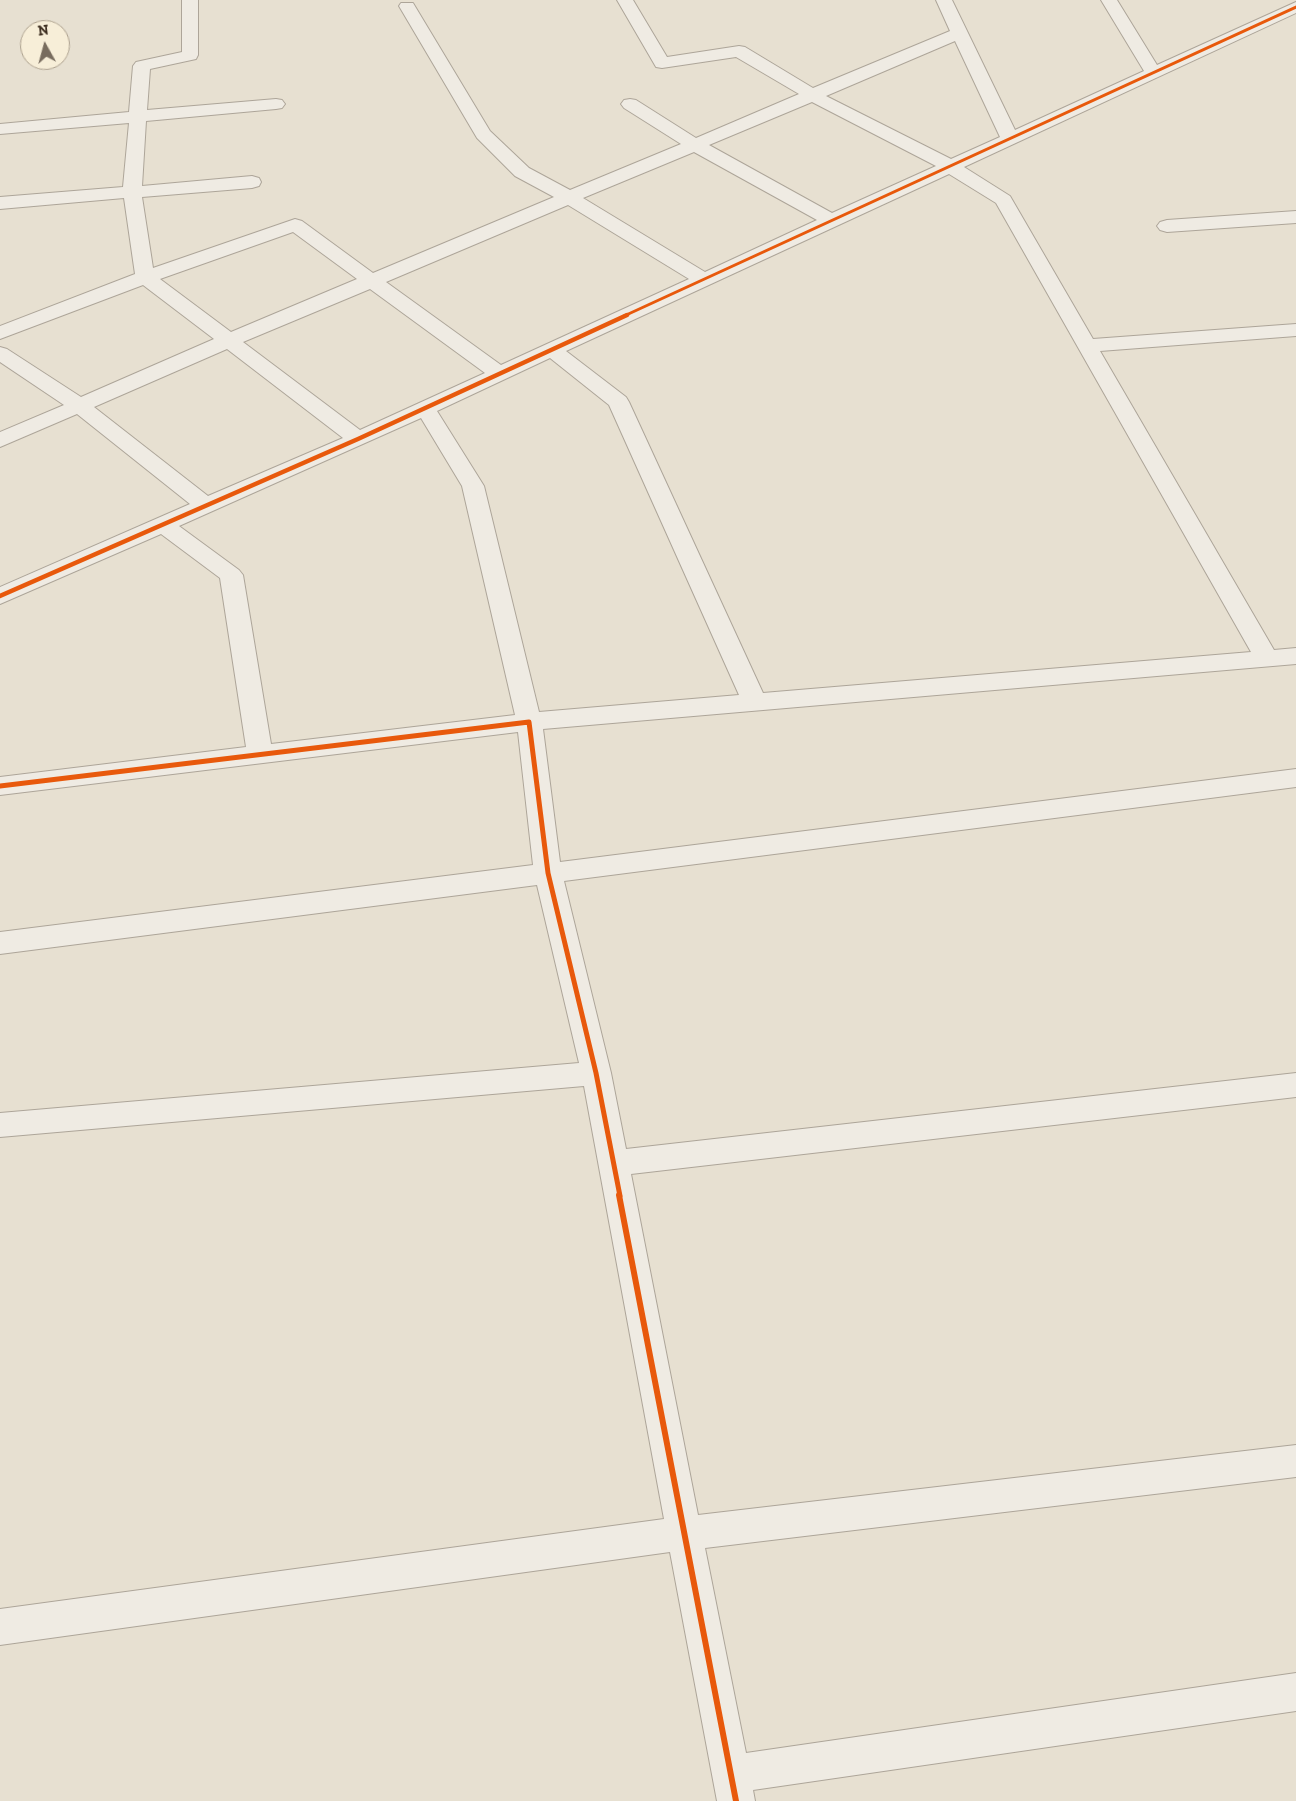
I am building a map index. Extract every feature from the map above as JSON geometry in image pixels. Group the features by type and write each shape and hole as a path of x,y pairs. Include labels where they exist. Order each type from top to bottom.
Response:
{"street":[{"path":"190,0 190,55 142,66 132,191 145,277 358,439"},
{"path":"625,0 662,63 739,51 812,96 950,166 1003,200 1267,659"},
{"path":"944,0 1010,139"},
{"path":"1109,0 1153,72"},
{"path":"407,6 483,134 522,172 570,198 704,280"},
{"path":"0,596 358,439 500,374 1153,72 1284,6"},
{"path":"0,440 228,341 960,33"},
{"path":"0,129 276,104"},
{"path":"630,104 695,145 832,221"},
{"path":"0,203 252,182"},
{"path":"1167,226 1296,217"},
{"path":"0,333 145,277 295,225 500,374"},
{"path":"1087,346 1296,330"},
{"path":"552,350 618,402 754,703"},
{"path":"0,353 80,406 206,506"},
{"path":"425,408 473,486 529,722 548,873 596,1073 734,1788 1296,1692"},
{"path":"163,525 231,575 260,755"},
{"path":"0,786 529,722 1296,656"},
{"path":"0,943 1296,778"},
{"path":"0,1135 0,1125 596,1073"},
{"path":"613,1163 1296,1085"},
{"path":"0,1627 685,1533 1296,1461"}],"cycle path":[{"path":"0,596 358,439 1296,7"},
{"path":"0,786 529,722 548,873 596,1073 736,1801"}]}
